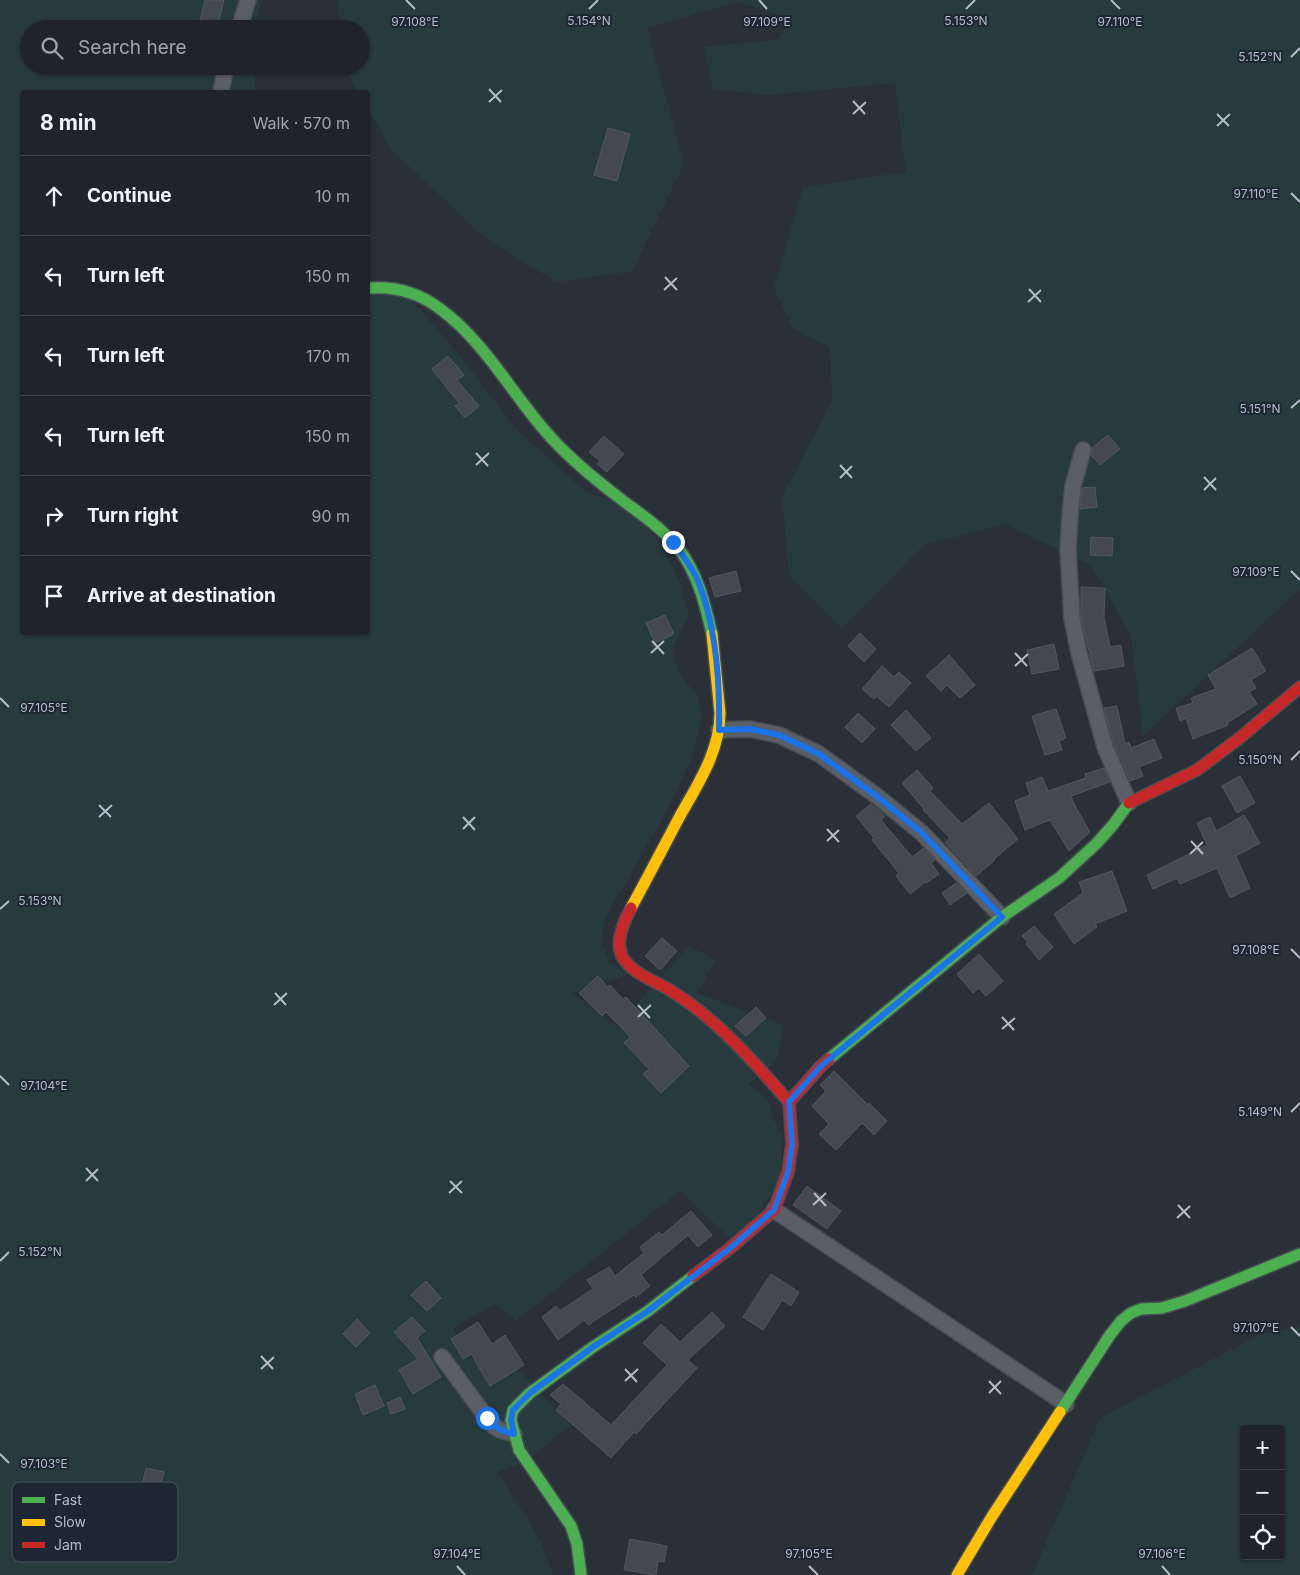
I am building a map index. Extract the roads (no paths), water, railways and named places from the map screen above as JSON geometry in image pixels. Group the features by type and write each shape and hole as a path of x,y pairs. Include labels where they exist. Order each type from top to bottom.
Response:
{"street":[{"path":"242,20 248,0"},
{"path":"221,90 224,75"},
{"path":"370,288 383,287 410,292 431,302 449,317 478,345 534,418 557,444 596,480 656,526 673,542 688,562 698,580 706,605 713,639 720,706 719,730 714,750 702,776 628,914 622,930 620,947 623,958 631,967 670,990 699,1010 721,1029 742,1049 789,1102 792,1144 788,1172 774,1210 729,1249 648,1311 593,1347 530,1393 513,1410 511,1420 519,1450 576,1536 579,1545 581,1575"},
{"path":"1083,450 1073,486 1070,516 1068,550 1072,620 1079,653 1105,747 1129,803"},
{"path":"789,1102 821,1066 1002,917 1059,878 1097,843 1129,803 1197,770 1242,736 1300,687"},
{"path":"719,730 750,729 779,735 819,754 878,797 922,833 1002,917"},
{"path":"774,1210 1066,1404"},
{"path":"957,1575 991,1518 1111,1333 1125,1317 1142,1308 1162,1309 1300,1254"},
{"path":"442,1357 495,1427 514,1434"}]}
